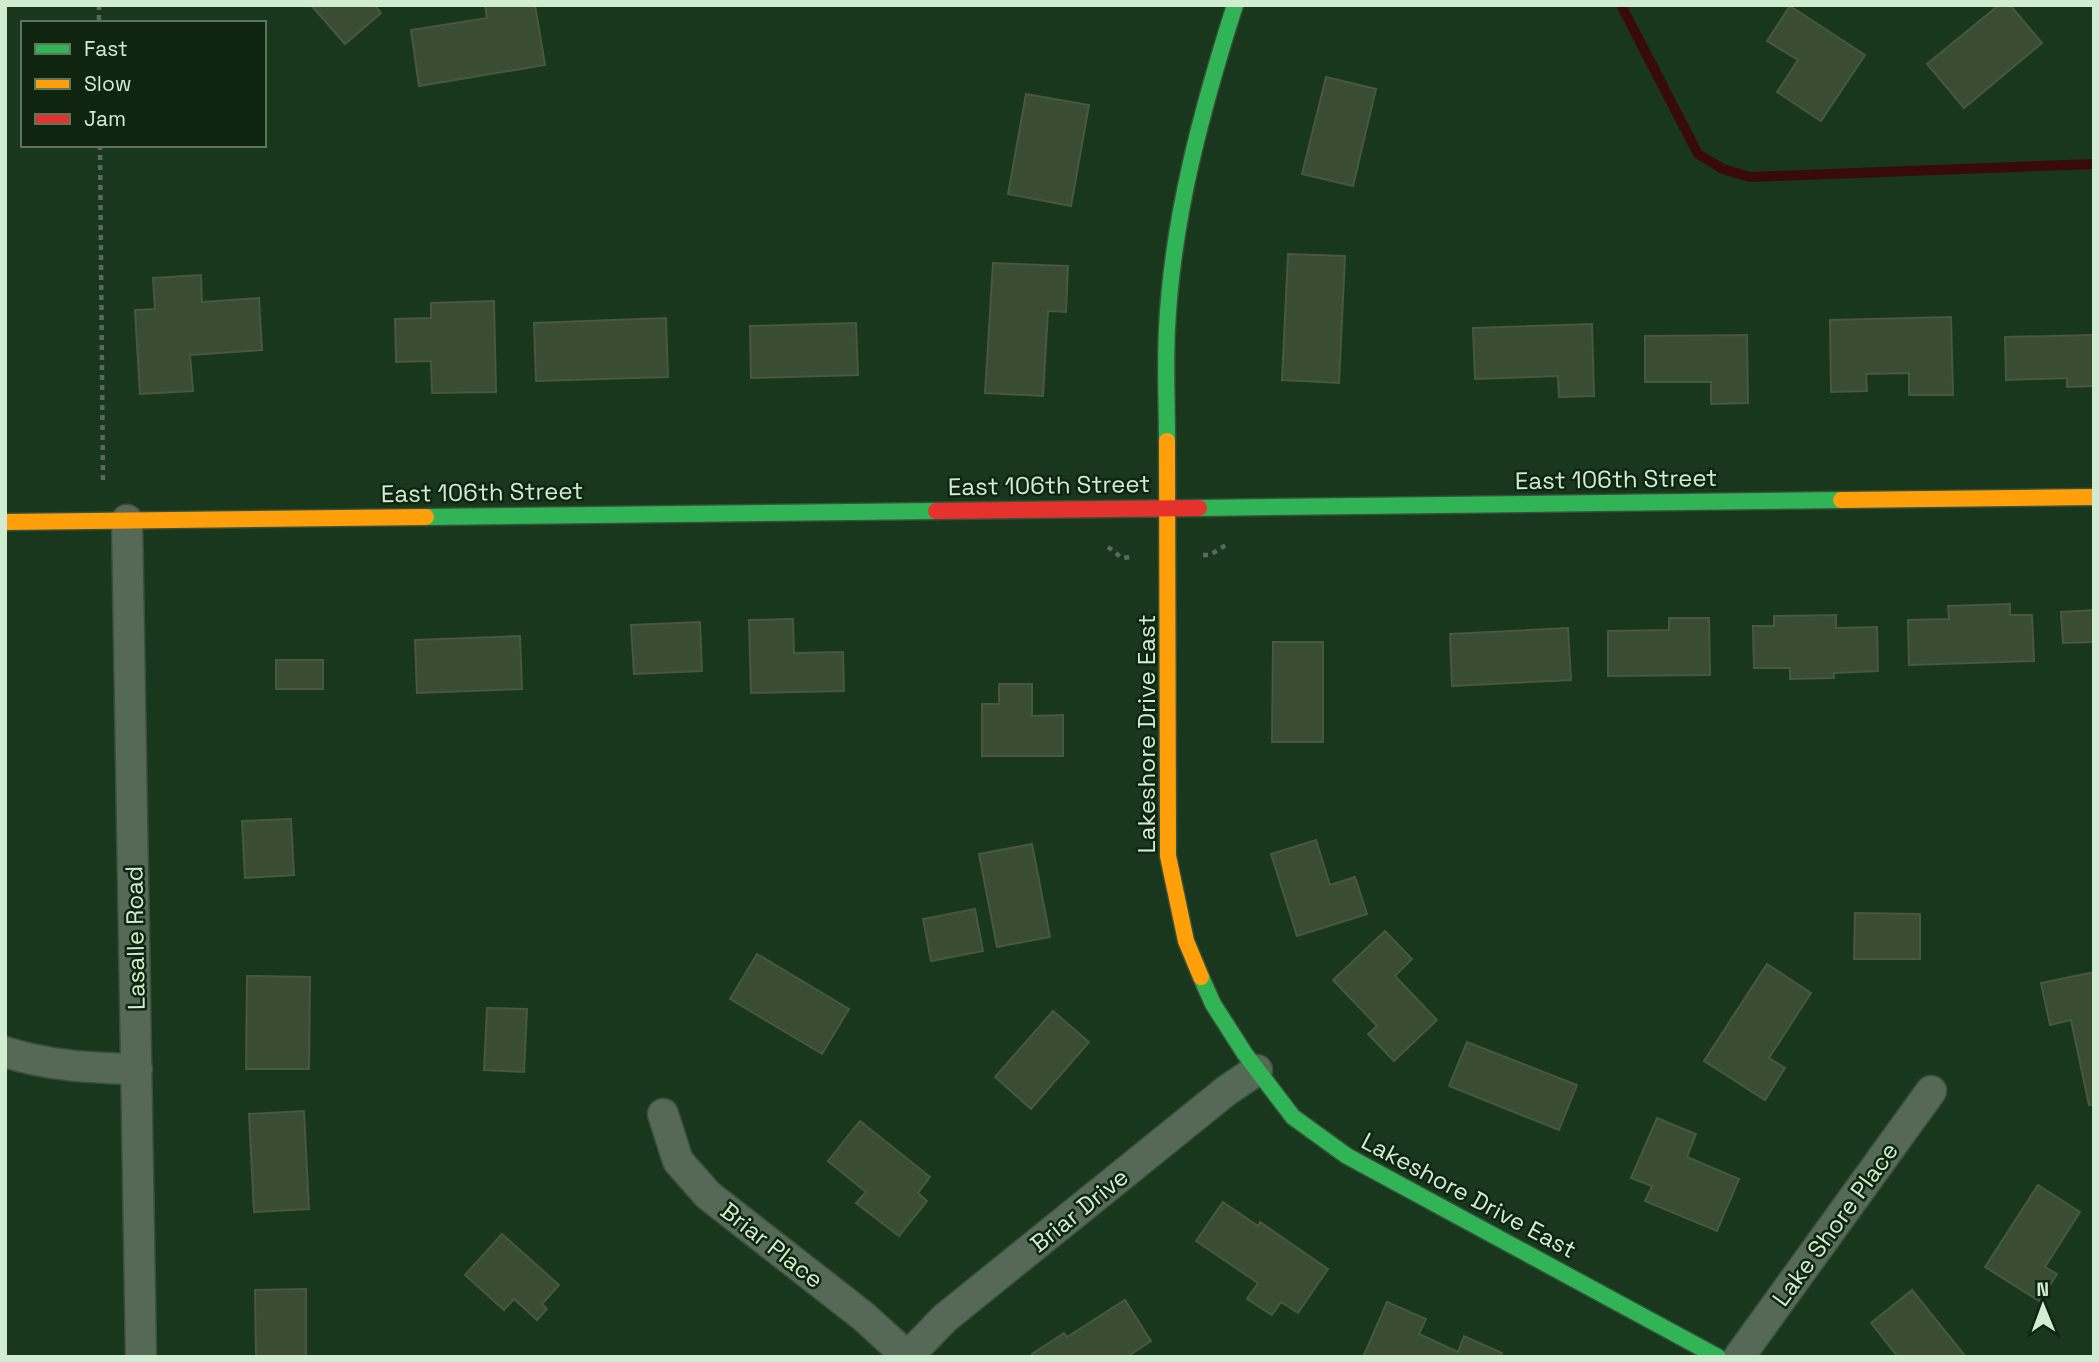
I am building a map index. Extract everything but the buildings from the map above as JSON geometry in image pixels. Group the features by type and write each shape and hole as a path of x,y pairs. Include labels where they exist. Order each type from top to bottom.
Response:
{"street":[{"name":"Lakeshore Drive East","path":"1235,5 1213,71 1191,158 1172,269 1167,328 1168,856 1186,941 1213,1004 1257,1070 1293,1117 1346,1156 1523,1249 1718,1357"},
{"name":"East 106th Street","path":"5,522 2094,497"},
{"name":"Lasalle Road","path":"132,520 141,1357"},
{"path":"5,1052 34,1061 76,1068 137,1069"},
{"name":"Briar Drive","path":"907,1357 945,1318 1226,1091 1257,1070"},
{"name":"Lake Shore Place","path":"1738,1357 1931,1091"},
{"name":"Briar Place","path":"663,1114 678,1161 708,1195 863,1316 907,1357"}],"path":[{"path":"100,147 104,494 132,520"}],"waterway":[{"path":"1621,5 1698,154 1723,169 1750,177 2094,164"}],"traffic: fast":[{"path":"1167,441 1167,329 1175,247 1200,124 1235,5"},
{"path":"1199,508 1841,500"},
{"path":"426,517 936,511"},
{"path":"1201,977 1213,1004 1245,1054 1293,1117 1347,1156 1718,1357"}],"traffic: slow":[{"path":"1167,441 1168,856 1186,941 1201,977"},
{"path":"1841,500 2094,497"},
{"path":"5,522 426,517"}],"traffic: jam":[{"path":"936,511 1199,508"}]}
